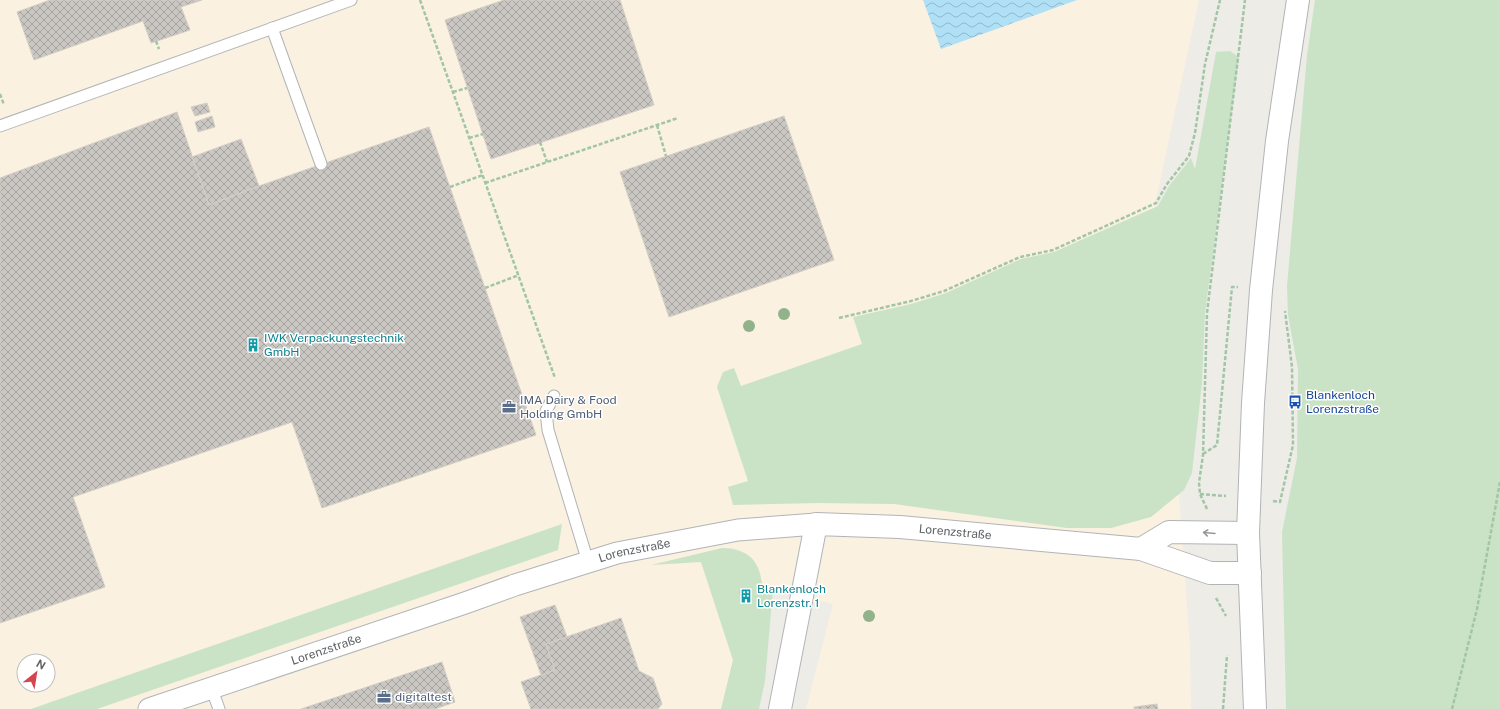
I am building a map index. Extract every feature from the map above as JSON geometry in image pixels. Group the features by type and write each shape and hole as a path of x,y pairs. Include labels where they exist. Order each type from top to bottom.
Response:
{"main road":[{"path":"1255,709 1248,533 1253,403 1261,290 1277,141 1298,0"},
{"path":"780,709 816,524"},
{"name":"Lorenzstraße","path":"816,524 900,527 1141,549 1210,573 1250,573"},
{"path":"1141,549 1169,532 1214,534 1248,533"}],"street":[{"name":"Lorenzstraße","path":"149,709 211,687 464,604 515,585 617,553 738,530 816,524"}],"lane":[{"path":"0,126 351,0"},
{"path":"272,28 321,164"},
{"path":"554,396 546,411 548,430 588,562"},
{"path":"211,687 219,709"}],"path":[{"path":"420,0 549,358"},
{"path":"839,318 911,301 944,291 1020,257 1053,250 1156,203 1167,184 1189,156 1196,133 1205,64 1220,0"},
{"path":"1214,534 1200,494 1199,483 1203,455 1207,313 1245,0"},
{"path":"453,92 467,88"},
{"path":"485,183 678,118"},
{"path":"657,125 666,156"},
{"path":"469,138 483,134"},
{"path":"540,142 547,162"},
{"path":"450,188 483,175"},
{"path":"485,288 519,275"},
{"path":"1452,709 1477,609 1500,482"},
{"path":"1210,573 1208,589 1219,601 1226,618"},
{"path":"1223,709 1227,652"}],"shaded area":[{"path":"0,0 1199,0 1156,200 1190,647 1191,709 806,709 833,604 773,589 762,584 759,568 752,558 743,552 732,548 722,548 701,562 733,660 721,709 0,709"}],"green space":[{"path":"1315,0 1500,0 1500,709 1286,709 1282,532 1297,458 1298,369 1288,315 1287,286 1307,55"},
{"path":"1230,51 1239,57 1205,313 1202,383 1192,473 1184,490 1151,517 1111,528 1067,528 894,504 817,503 733,505 728,487 748,481 717,387 723,372 734,368 741,386 862,344 853,317 911,304 946,293 1021,259 1054,252 1158,206 1169,186 1191,158 1195,169 1216,52"},
{"path":"562,524 558,550 97,709 31,709"},
{"path":"722,548 745,553 750,557 758,568 762,584 773,589 765,681 759,709 721,709 733,660 701,562 651,565"}],"water":[{"path":"923,0 1077,0 941,49"}],"building":[{"path":"50,0 202,0 181,7 190,30 151,43 143,21 34,60 17,12"},
{"path":"504,0 620,0 654,105 491,159 445,20"},
{"path":"207,103 210,112 195,116 191,107"},
{"name":"IWK Verpackungstechnik GmbH","path":"177,112 209,205 429,127 536,435 322,508 292,422 73,497 105,587 0,623 0,178"},
{"path":"212,116 215,127 198,132 195,122"},
{"path":"784,116 834,260 669,317 620,172"},
{"path":"241,139 259,186 209,205 192,157"},
{"name":"Blankenloch Lorenzstr. 1","path":"749,589 752,600 743,602 739,591"},
{"path":"555,605 567,637 546,644 555,670 541,675 520,617"},
{"path":"621,618 639,671 653,678 662,704 658,709 531,709 521,682 555,670 546,644"},
{"path":"442,662 455,702 435,709 301,709"},
{"path":"1157,704 1158,709 1134,709 1134,707"}],"place":[{"name":"IWK Verpackungstechnik GmbH","path":"253,345"},
{"name":"Blankenloch Lorenzstraße","path":"1295,402"},
{"name":"IMA Dairy & Food Holding GmbH","path":"509,407"},
{"name":"Blankenloch Lorenzstr. 1","path":"746,596"},
{"name":"digitaltest","path":"384,697"}]}
